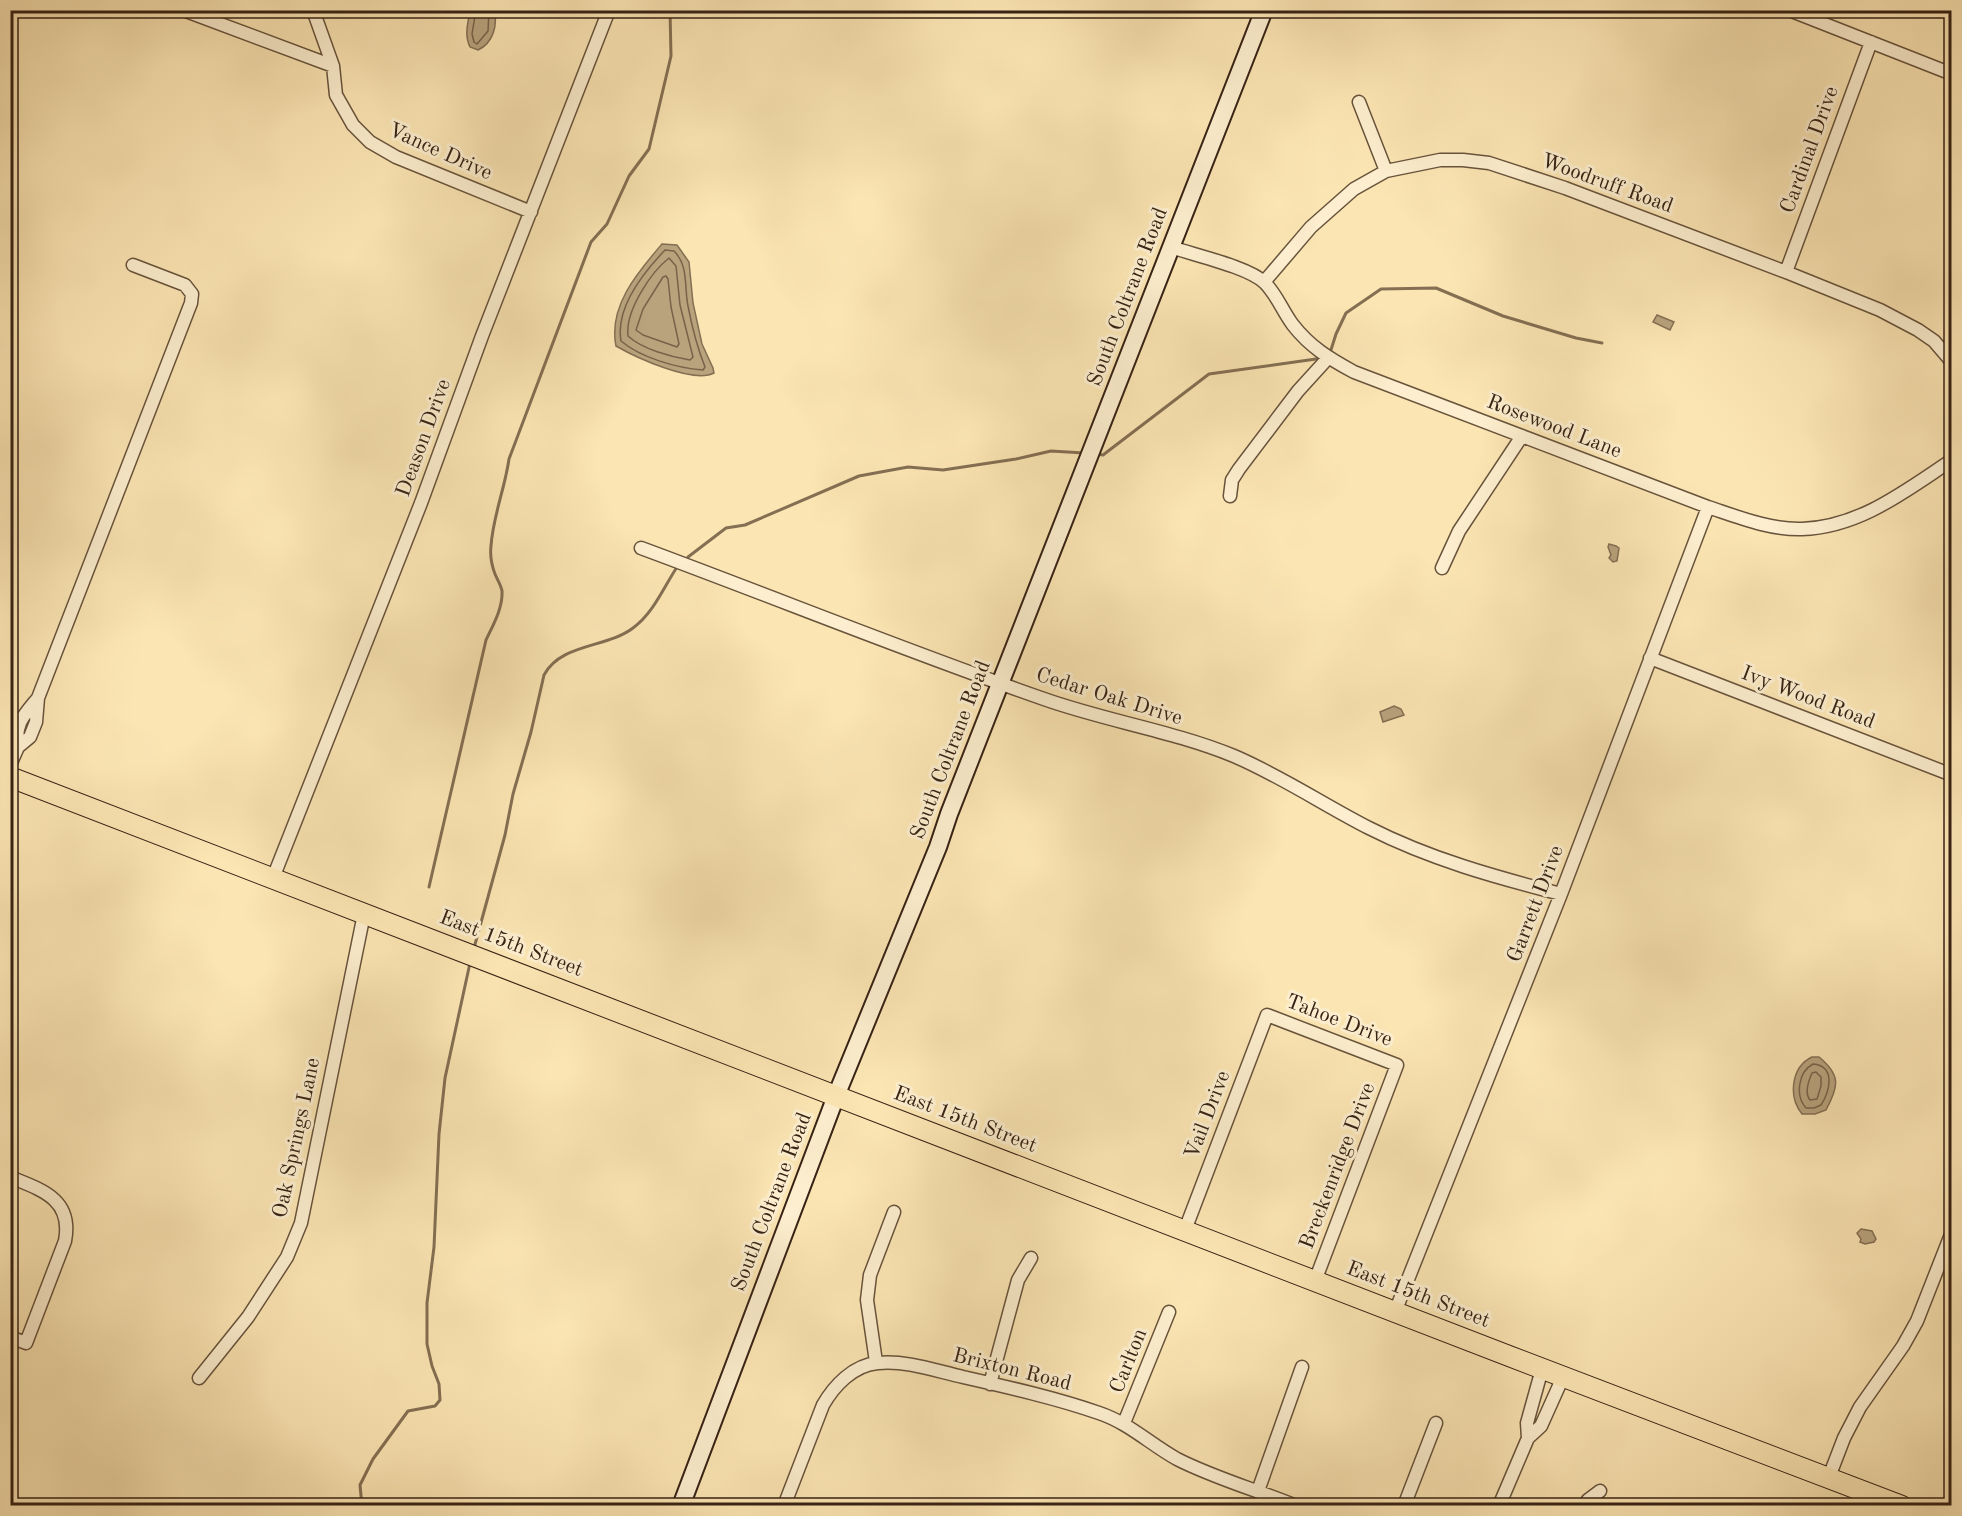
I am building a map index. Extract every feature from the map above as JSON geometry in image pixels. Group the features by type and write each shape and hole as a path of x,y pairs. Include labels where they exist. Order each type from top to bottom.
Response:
{"main road":[{"name":"South Coltrane Road","path":"681,1506 836,1096 938,847 1264,10"},
{"name":"East 15th Street","path":"10,777 1894,1504"}],"street":[{"path":"183,10 333,66"},
{"name":"Vance Drive","path":"313,10 333,66 336,95 353,125 370,142 396,158 531,212"},
{"name":"Deason Drive","path":"273,878 421,503 482,336 609,10"},
{"path":"1789,10 1952,74"},
{"name":"Cardinal Drive","path":"1786,272 1871,42"},
{"path":"1359,102 1386,171"},
{"name":"Woodruff Road","path":"1264,282 1311,227 1354,189 1386,171 1440,160 1464,160 1489,163 1565,188 1880,310 1934,341 1952,362"},
{"name":"Rosewood Lane","path":"1171,247 1245,271 1264,282 1293,325 1325,356 1354,372 1708,507 1758,523 1802,529 1856,519 1885,504 1952,460"},
{"path":"10,765 18,747 16,733 22,716 38,698 191,303 192,294 185,285 133,265"},
{"path":"1230,496 1232,480 1239,469 1325,356"},
{"path":"1442,568 1459,531 1522,436"},
{"name":"Garrett Drive","path":"1395,1312 1561,894 1708,507"},
{"name":"Cedar Oak Drive","path":"641,548 1068,708 1205,745 1235,757 1367,827 1431,856 1476,872 1561,894"},
{"name":"Ivy Wood Road","path":"1650,658 1952,775"},
{"name":"Oak Springs Lane","path":"199,1378 254,1308 287,1257 301,1224 364,914"},
{"name":"Tahoe Drive","path":"1267,1015 1397,1065"},
{"name":"Vail Drive","path":"1185,1230 1267,1015"},
{"name":"Breckenridge Drive","path":"1315,1281 1397,1065"},
{"path":"10,1177 52,1196 64,1216 66,1228 65,1241 26,1343 10,1337"},
{"path":"876,1362 867,1300 870,1275 894,1212"},
{"path":"1829,1477 1844,1438 1860,1407 1904,1346 1917,1321 1952,1232"},
{"path":"990,1384 1018,1280 1031,1258"},
{"name":"Carlton","path":"1124,1423 1169,1312"},
{"name":"Brixton Road","path":"784,1506 831,1391 841,1380 876,1362 904,1363 1099,1413 1124,1423 1176,1458 1296,1506"},
{"path":"1257,1491 1302,1367"},
{"path":"1528,1438 1527,1423 1542,1369"},
{"path":"1499,1506 1528,1438 1541,1426 1563,1377"},
{"path":"1404,1506 1436,1423"},
{"path":"1584,1506 1600,1491"}],"water":[{"path":"470,11 494,11 495,22 491,38 478,50 470,47 467,38"},
{"path":"662,244 677,245 689,262 693,303 702,344 714,373 692,375 664,368 616,346 616,317 627,290"},
{"path":"1657,315 1674,322 1670,330 1653,322"},
{"path":"1609,544 1619,548 1617,561 1613,562 1609,558 1611,555"},
{"path":"1394,706 1401,709 1404,715 1383,722 1380,712"},
{"path":"1812,1057 1819,1057 1826,1063 1834,1075 1835,1087 1826,1110 1815,1114 1802,1114 1795,1099 1794,1083 1800,1068"},
{"path":"1861,1229 1872,1231 1876,1239 1874,1242 1865,1244 1860,1242 1861,1239 1857,1233"}],"waterway":[{"path":"429,887 486,640 501,604 502,591 493,567 491,549 494,524 509,459 591,242 607,224 629,176 649,149 671,56 670,10"},
{"path":"1330,353 1346,313 1381,289 1436,288 1503,316 1576,338 1602,343"},
{"path":"1097,454 1103,455 1209,374 1323,358"},
{"path":"688,557 726,528 745,525 859,476 908,467 943,470 1016,459 1051,451 1084,453"},
{"path":"474,948 505,835 513,794 544,675 561,657 611,639 633,628 653,607 679,564"},
{"path":"362,1506 360,1485 373,1459 408,1411 435,1406 440,1400 439,1384 427,1344 427,1303 434,1247 439,1134 445,1078 470,963"}]}
